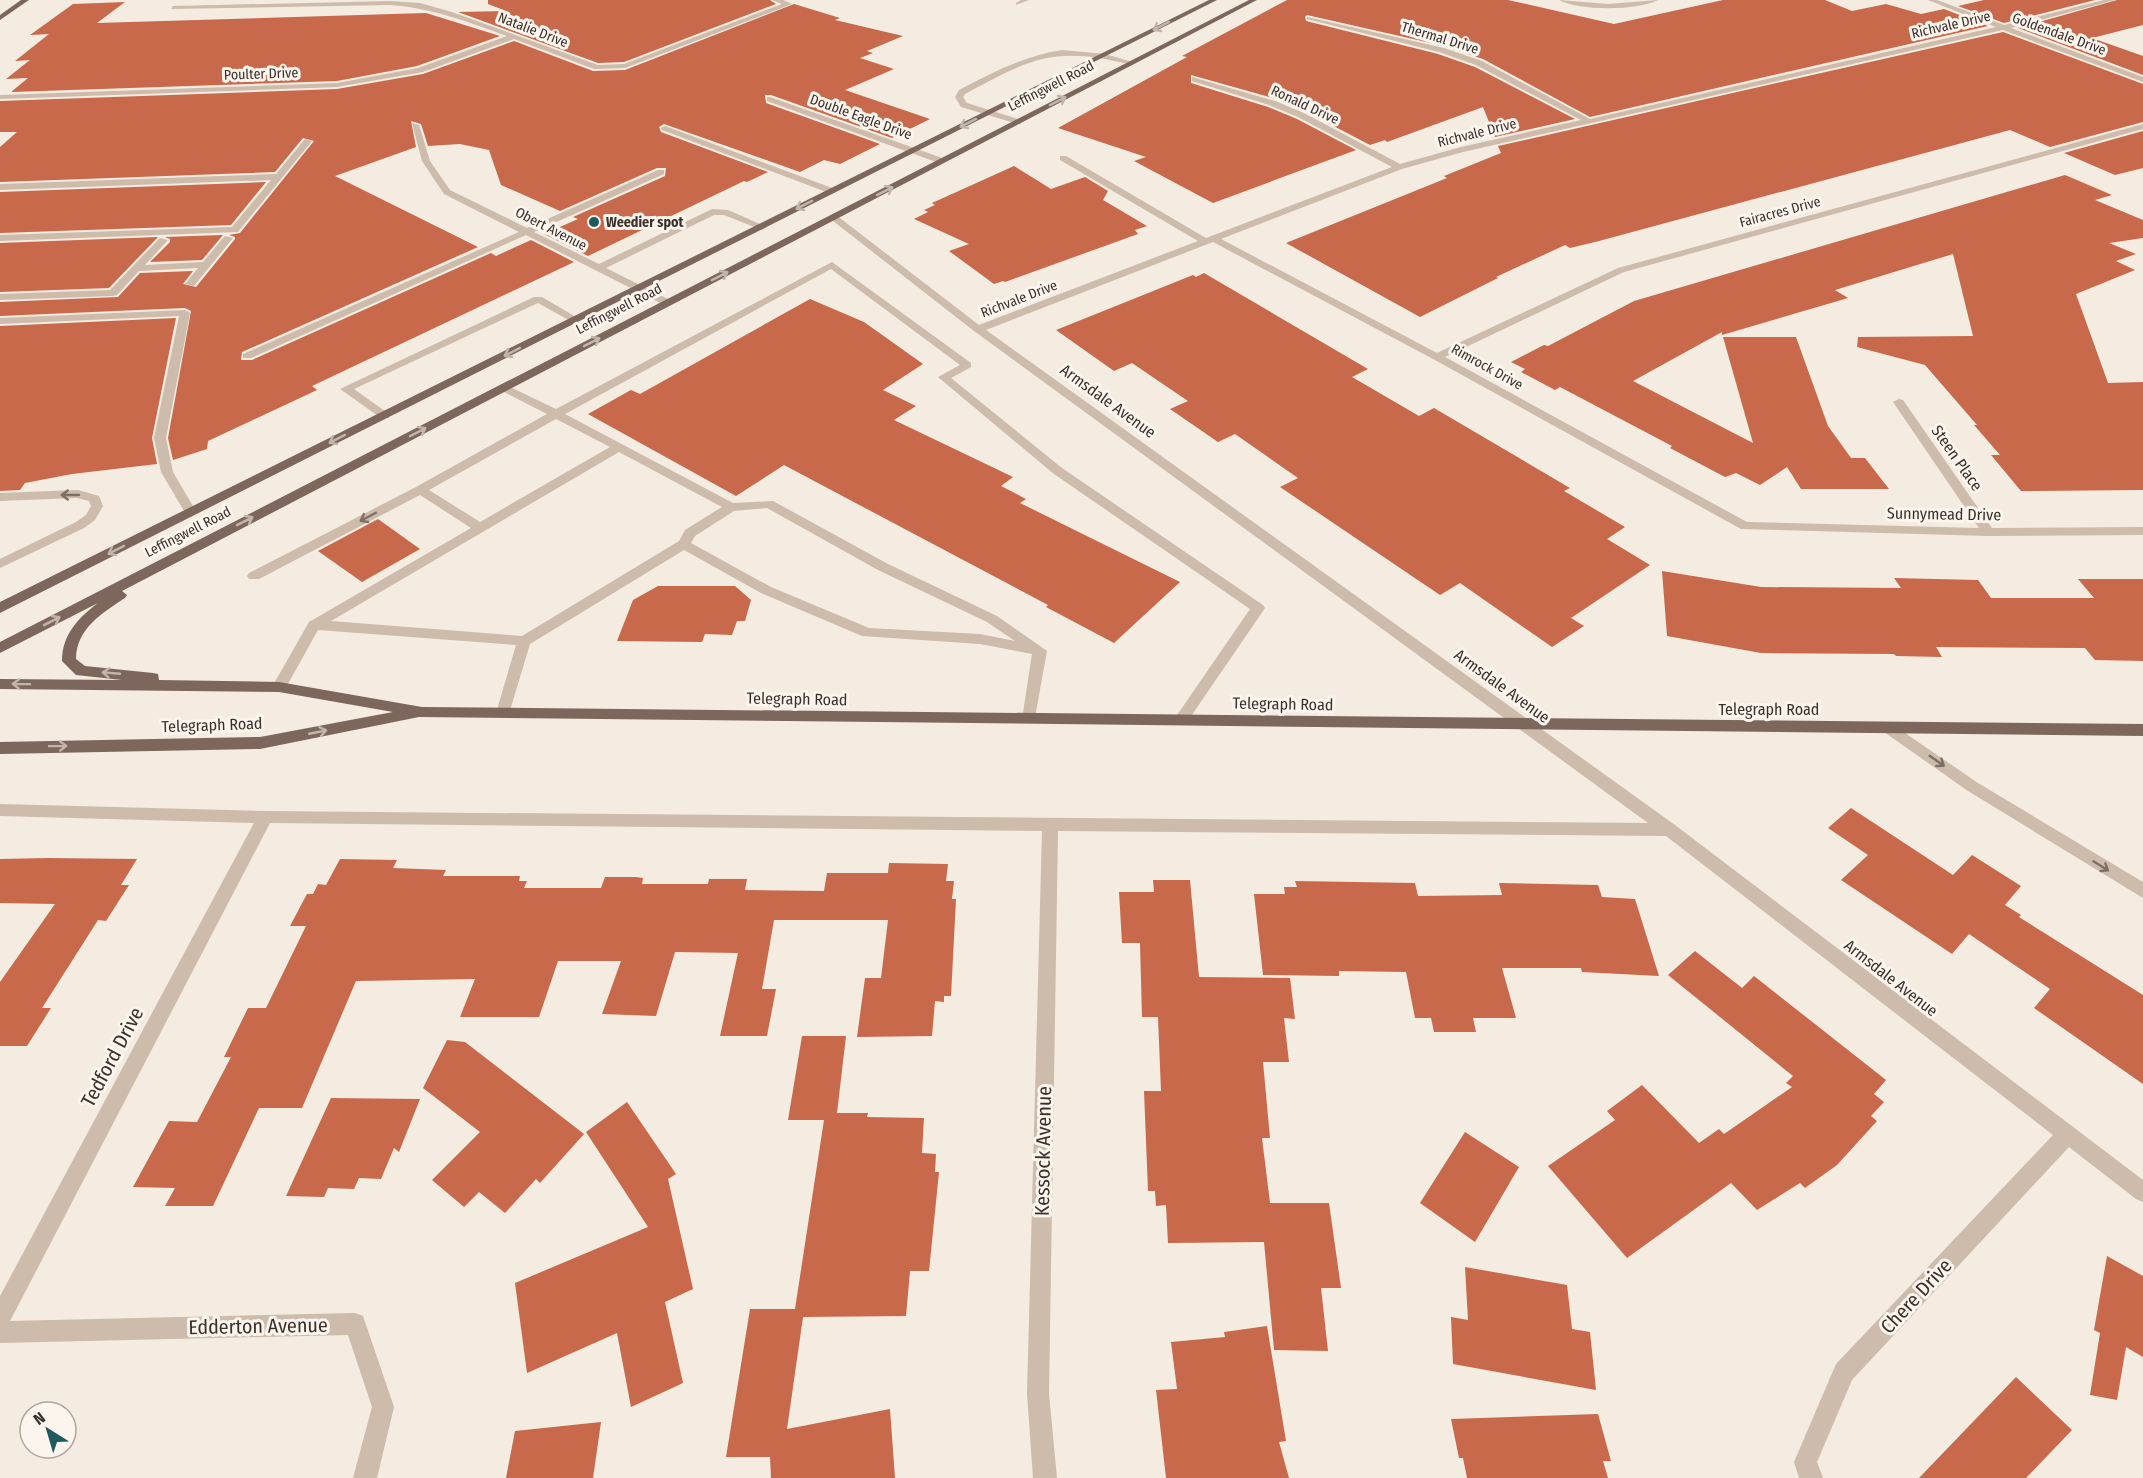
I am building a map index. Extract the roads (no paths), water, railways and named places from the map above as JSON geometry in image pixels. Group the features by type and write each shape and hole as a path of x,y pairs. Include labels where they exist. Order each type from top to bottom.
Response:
{"main road":[{"path":"0,18 26,0"},
{"name":"Leffingwell Road","path":"3,604 191,513 1214,0"},
{"name":"Leffingwell Road","path":"0,648 1254,0"},
{"path":"193,548 90,615 77,632 68,650 69,661 81,671 232,687"},
{"name":"Telegraph Road","path":"0,684 279,687 422,712 2143,730"},
{"name":"Telegraph Road","path":"0,748 260,743 422,712"}],"street":[{"name":"Natalie Drive","path":"173,8 390,3 420,5 515,36 597,68 625,66 789,4 775,0"},
{"path":"1018,4 1026,0"},
{"path":"1562,0 1594,7 1622,7 1655,0"},
{"name":"Goldendale Drive","path":"1931,0 2143,80"},
{"name":"Richvale Drive","path":"978,329 1399,167 1588,121 2002,28 2112,0"},
{"name":"Thermal Drive","path":"1309,18 1441,50 1479,63 1588,121"},
{"name":"Poulter Drive","path":"0,97 337,85 420,70 515,36"},
{"path":"1018,122 964,105 959,96 962,92 1016,63 1054,52 1077,51 1104,55 1132,63"},
{"name":"Ronald Drive","path":"1195,79 1272,103 1301,115 1399,167"},
{"name":"Double Eagle Drive","path":"770,99 942,161"},
{"name":"Obert Avenue","path":"415,125 423,158 447,192 668,303"},
{"name":"Fairacres Drive","path":"1437,357 1621,270 2143,126"},
{"path":"664,128 832,191"},
{"path":"0,238 235,230 308,141"},
{"name":"Rimrock Drive","path":"1063,158 1209,240 1437,357 1745,526"},
{"path":"247,356 662,172"},
{"path":"0,187 278,177"},
{"path":"599,268 712,212 725,212 762,227"},
{"name":"Armsdale Avenue","path":"833,218 978,329 1669,830 2066,1136 2143,1192"},
{"path":"190,284 228,238"},
{"path":"0,297 113,293 163,240"},
{"path":"137,268 206,265"},
{"path":"254,576 420,490 832,265 967,365 944,377 1058,471 1258,608 1180,721"},
{"path":"385,416 346,389 538,299 576,320"},
{"path":"0,321 185,313 160,438 167,472 191,513"},
{"path":"504,388 731,507"},
{"name":"Steen Place","path":"1899,402 1988,532"},
{"path":"279,687 314,625 619,447"},
{"path":"420,490 480,528"},
{"path":"0,497 78,494 95,499 97,506 91,517 80,525 0,564"},
{"path":"314,625 524,641 684,544 690,533 731,507 769,504 883,567 992,619 1040,651"},
{"name":"Sunnymead Drive","path":"1745,526 1988,532 2143,531"},
{"path":"684,544 766,590 867,633 980,639 1040,651"},
{"path":"502,713 524,641"},
{"path":"1029,719 1040,651"},
{"path":"1889,728 1973,787 2143,891"},
{"path":"0,810 265,817 1669,830"},
{"name":"Tedford Drive","path":"0,1318 265,817"},
{"name":"Kessock Avenue","path":"1045,1478 1038,1394 1050,824"},
{"name":"Chere Drive","path":"1811,1478 1805,1462 1844,1372 2066,1136"},
{"name":"Edderton Avenue","path":"0,1332 355,1324 382,1407 365,1478"}],"place":[{"name":"Weedier spot","path":"594,222"}]}
